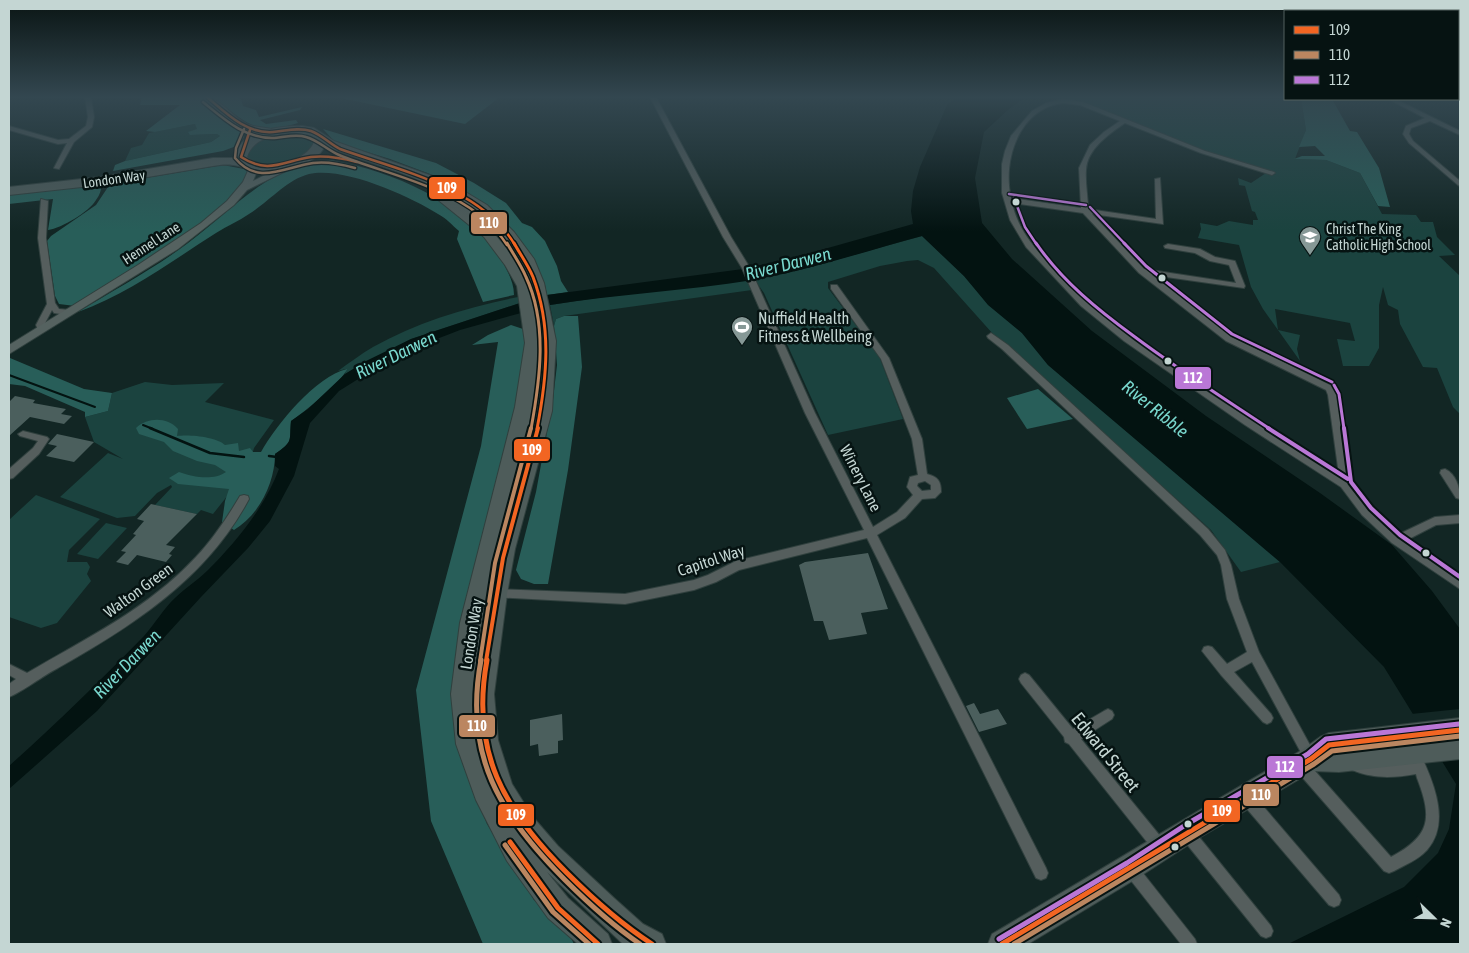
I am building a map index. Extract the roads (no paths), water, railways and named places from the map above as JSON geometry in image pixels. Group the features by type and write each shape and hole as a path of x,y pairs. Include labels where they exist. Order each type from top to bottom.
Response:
{"highway":[{"name":"London Way","path":"9,185 140,170 221,154 252,141"},
{"path":"301,160 319,149 321,141"},
{"name":"London Way","path":"326,141 339,148 444,185 482,208 509,235 527,259 541,342 542,411 505,549 467,647 462,694 468,744 485,791 516,852 558,908 598,944"},
{"path":"246,145 241,151 240,157 251,165"},
{"name":"London Way","path":"9,191 100,181 213,162 231,161 274,167 323,156 347,159 411,180 461,210 489,234 531,285"},
{"name":"London Way","path":"487,592 482,694 486,740 501,790 523,825 549,855 633,934 652,944"},
{"path":"1002,944 1329,746 1425,750 1460,730"},
{"path":"1305,761 1348,759 1460,747"}],"main road":[{"name":"Hennel Lane","path":"9,350 41,328 190,236 245,189 301,160"},
{"name":"Hennel Lane","path":"245,189 254,174 251,165"}],"street":[{"path":"57,168 71,141"},
{"name":"Winery Lane","path":"677,141 727,236 747,269 810,413 1041,873"},
{"path":"1011,141 1004,169 1008,200 1019,232 1062,285 1091,312 1182,379 1310,464 1344,484 1366,512 1396,540 1460,584"},
{"path":"1097,141 1092,146 1082,168 1085,211 1142,271 1229,340 1328,388 1333,396 1344,484"},
{"path":"1176,141 1203,152 1272,173"},
{"path":"1412,141 1460,184"},
{"path":"1008,200 1160,222 1158,179"},
{"path":"41,328 40,325 51,304 42,238 44,201"},
{"path":"1142,271 1241,286 1232,263 1212,260 1197,251 1168,246"},
{"name":"Capitol Way","path":"834,287 886,358 917,439 923,477"},
{"path":"51,304 58,311 67,312"},
{"path":"990,336 1005,347 1204,532 1220,553 1226,565 1233,599 1254,654 1305,761 1389,866 1423,844 1430,829 1430,796 1425,750"},
{"path":"9,475 36,451 44,439 23,434"},
{"path":"1445,472 1460,495"},
{"name":"Capitol Way","path":"923,477 934,481 937,490 929,496 919,495 914,490 912,483 916,478 923,477"},
{"name":"Capitol Way","path":"487,592 625,598 694,585 712,579 736,566 871,533 900,516 919,495"},
{"name":"Walton Green","path":"9,691 26,679 98,639 162,597 191,571 224,531 244,499"},
{"path":"1396,540 1436,521 1460,519"},
{"path":"1208,651 1267,718"},
{"path":"1225,671 1254,654"},
{"path":"9,669 26,679"},
{"name":"Edward Street","path":"1025,679 1070,738 1160,847"},
{"path":"1070,738 1108,715"},
{"path":"1245,796 1334,900"},
{"path":"1186,832 1266,931"},
{"path":"1130,868 1190,944"}],"water":[{"path":"931,141 982,141 975,178 982,223 1012,259 1092,331 1206,416 1320,493 1392,545 1432,591 1460,629 1460,944 1288,944 1404,887 1438,853 1449,829 1456,784 1384,667 1280,562 1048,365 1022,333 988,305 964,276 922,236 817,266 753,280 550,305 547,295 743,269 796,257 913,224 911,211 913,191 920,167"},
{"name":"River Darwen","path":"520,303 521,313 460,330 429,342 387,361 339,391 310,423 294,476 270,521 248,548 97,711 9,789 9,766 127,653 148,631 171,602 207,571 249,523 266,497 279,469 275,466 275,454 288,443 291,421 308,409 345,374 366,361 411,339"}],"waterway":[{"path":"9,375 95,407"},
{"path":"143,425 153,429"},
{"path":"150,428 210,453 244,457"},
{"path":"269,456 277,457"}],"place":[{"name":"Christ The King Catholic High School","path":"1310,256"},
{"name":"Nuffield Health Fitness & Wellbeing","path":"742,346"}],"water label":[{"name":"River Ribble","path":"1155,409"}]}
